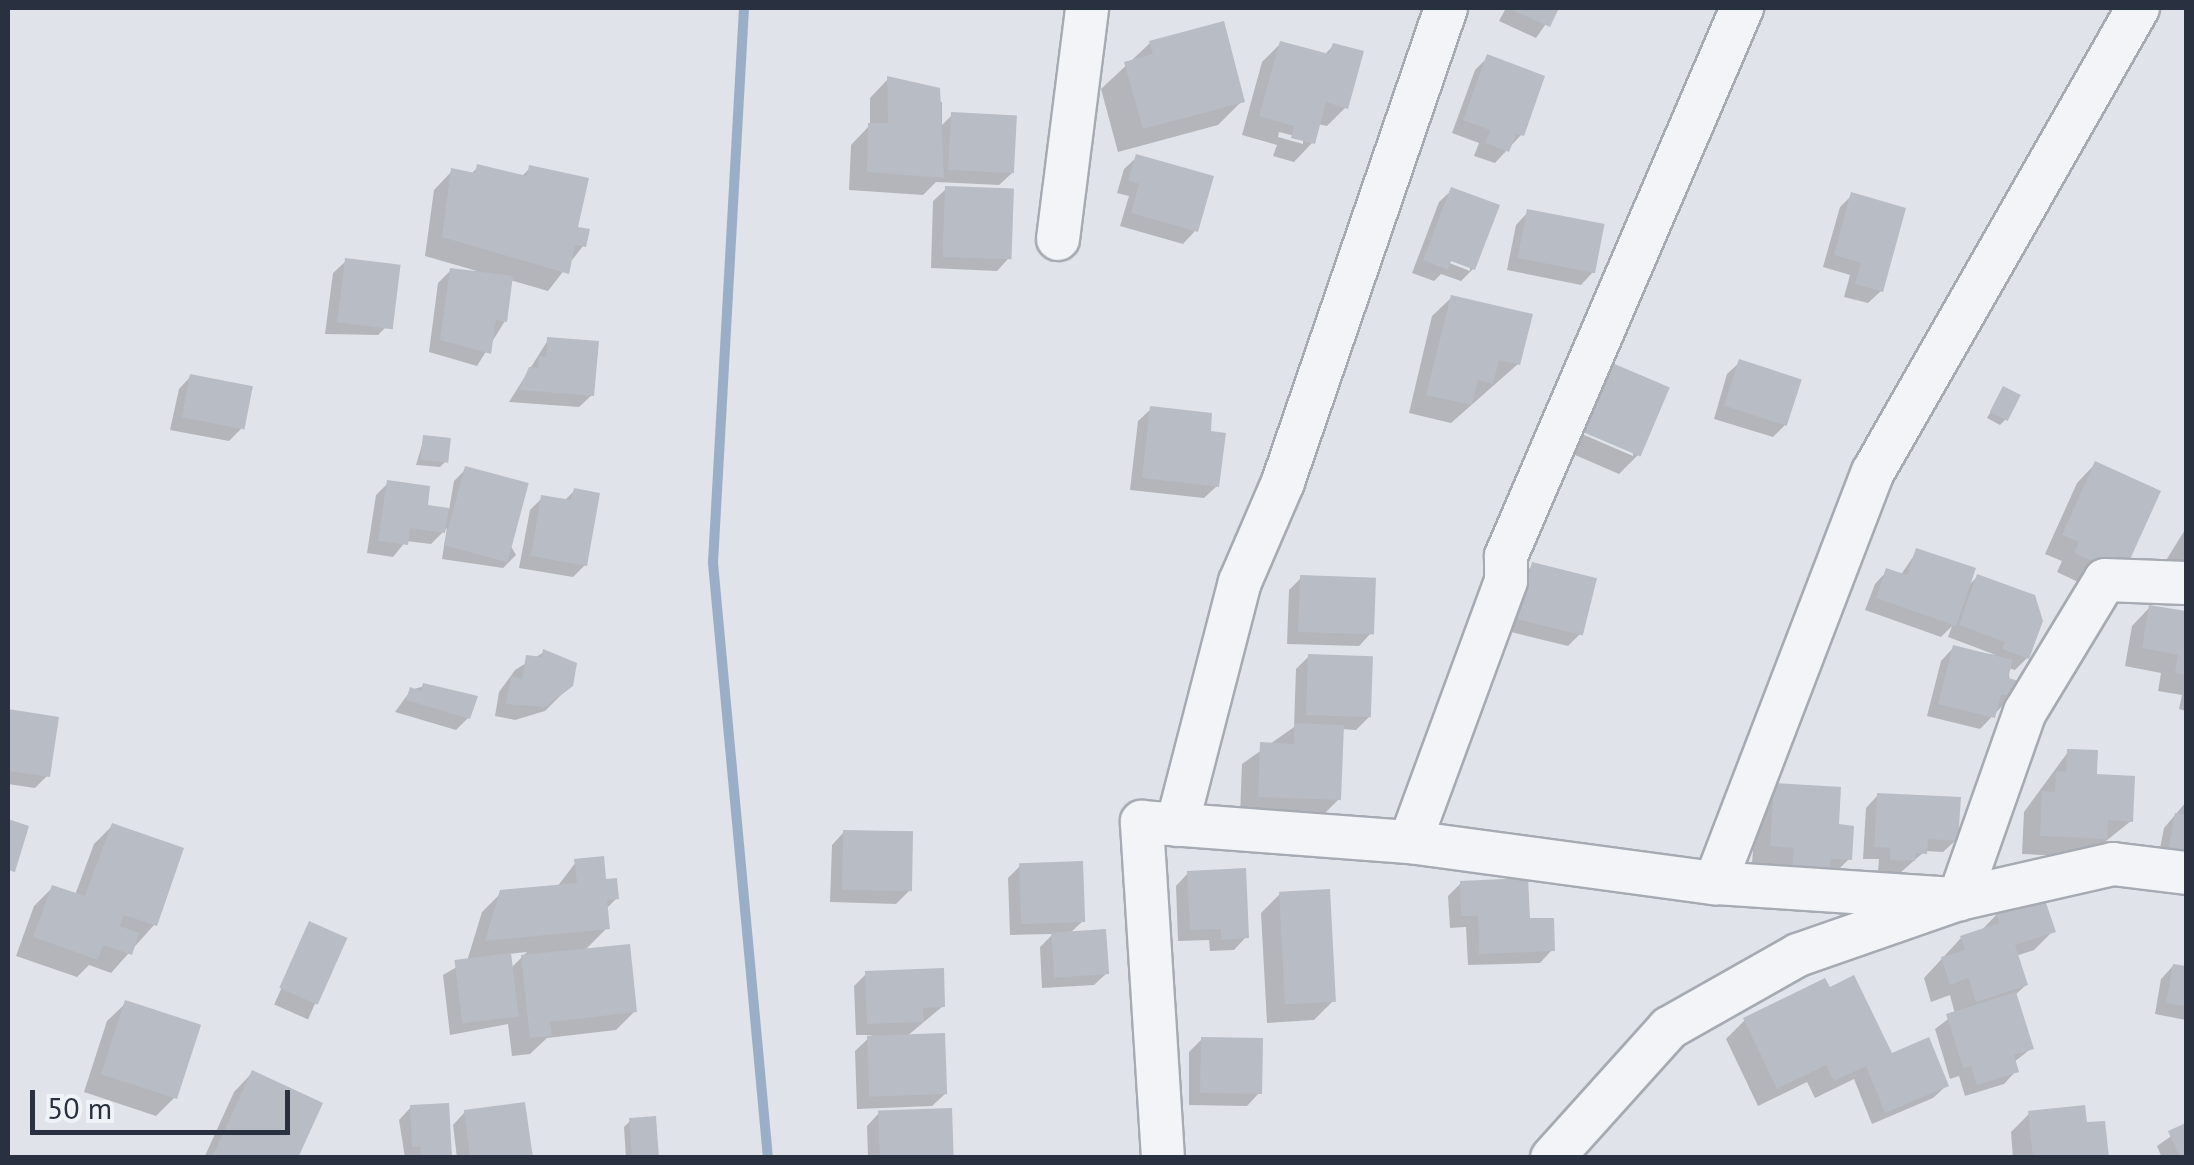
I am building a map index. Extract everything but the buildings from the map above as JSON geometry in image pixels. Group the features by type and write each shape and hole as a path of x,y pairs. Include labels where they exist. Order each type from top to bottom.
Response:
{"street":[{"path":"1058,240 1087,8"},
{"path":"1177,825 1240,582 1283,482 1446,8"},
{"path":"1410,842 1506,580 1506,556 1742,8"},
{"path":"1715,884 1873,472 2138,8"},
{"path":"1958,899 2025,712 2105,580 2186,583"},
{"path":"1164,1158 1142,822 1410,842 1715,884 1958,899"},
{"path":"1552,1158 1669,1028 1798,954 1958,899 2112,864 2186,873"}],"waterway":[{"path":"744,8 713,563 768,1158"}]}
